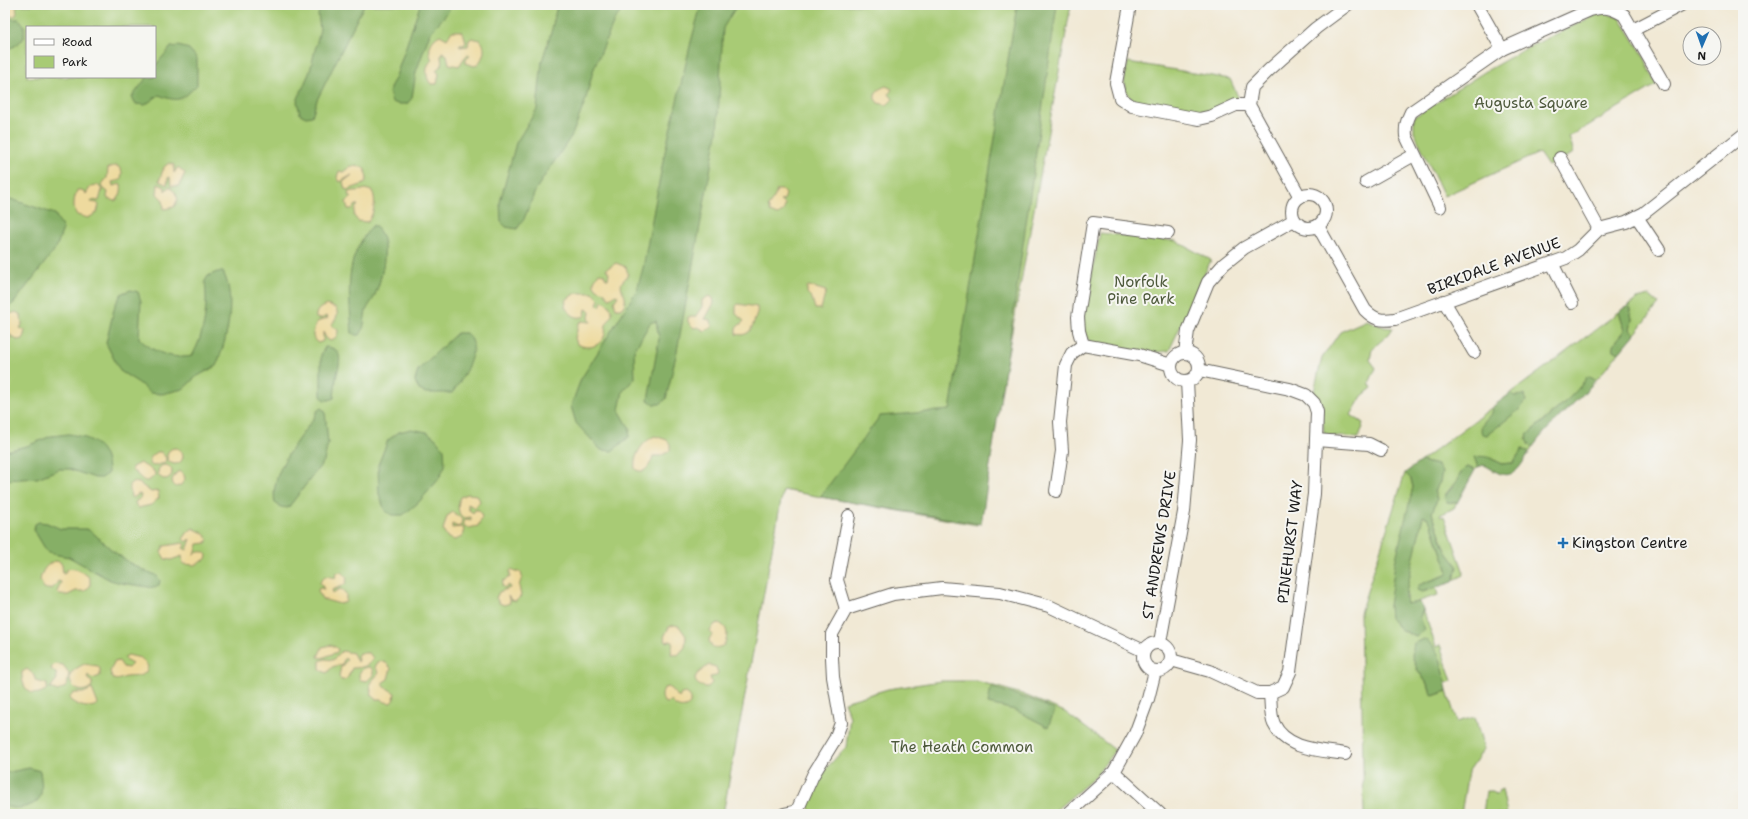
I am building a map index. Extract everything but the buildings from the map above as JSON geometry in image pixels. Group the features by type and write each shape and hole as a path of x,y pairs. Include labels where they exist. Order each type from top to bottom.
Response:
{"street":[{"path":"1130,5 1116,83 1120,98 1132,106 1199,119 1212,116 1236,105 1249,105"},
{"path":"1300,196 1249,105 1252,87 1316,28 1346,5"},
{"path":"1477,5 1502,49"},
{"path":"1633,30 1681,5"},
{"path":"1440,207 1406,136 1405,128 1407,120 1411,112 1502,49 1590,10 1602,6 1614,8 1624,15 1664,84"},
{"path":"1560,158 1599,229 1626,222 1644,213 1743,135"},
{"path":"1366,182 1414,155"},
{"path":"1312,194 1318,196 1324,202 1327,213 1325,219 1318,226 1306,229 1294,220 1292,208 1294,202 1300,196 1312,194"},
{"path":"1636,217 1659,250"},
{"path":"1185,352 1188,331 1208,282 1224,264 1244,248 1294,220"},
{"path":"1083,345 1079,331 1078,317 1093,223 1168,233"},
{"name":"BIRKDALE AVENUE","path":"1318,226 1364,310 1373,318 1384,321 1395,319 1566,258 1578,250 1599,229"},
{"path":"1552,263 1572,303"},
{"path":"1444,301 1474,352"},
{"path":"1056,491 1062,451 1060,422 1066,365 1072,353 1083,345 1138,355 1171,365"},
{"path":"1185,352 1194,356 1197,360 1198,370 1193,378 1182,381 1173,375 1171,365 1175,356 1185,352"},
{"name":"PINEHURST WAY","path":"1198,370 1290,389 1306,395 1314,403 1318,412 1314,494 1290,672 1283,687 1270,693"},
{"name":"ST ANDREWS DRIVE","path":"1160,642 1184,512 1190,440 1186,381"},
{"path":"1316,440 1369,444 1382,450"},
{"path":"846,609 837,580 849,516"},
{"path":"784,814 789,812 797,813 813,775 835,740 841,723 833,677 832,634 846,609 893,594 942,588 1000,592 1049,606 1144,651"},
{"path":"1160,642 1169,648 1171,652 1171,660 1165,668 1155,671 1150,669 1144,662 1144,651 1150,644 1160,642"},
{"path":"1171,660 1210,671 1257,693 1270,693 1274,723 1284,738 1305,747 1345,754"},
{"path":"1068,814 1114,772 1135,734 1148,699 1155,671"},
{"path":"1114,772 1160,814"}],"green space":[{"path":"5,5 1071,5 977,525 783,490 723,814 5,814"},
{"path":"324,5 364,5 317,100 312,116 306,117 300,114 297,101 310,71 320,29 318,14"},
{"path":"420,5 451,5 448,12 430,33 416,72 412,98 407,104 398,104 392,102 390,95 391,85 395,79"},
{"path":"557,5 640,5 624,8 615,19 593,71 585,102 572,135 536,189 524,219 517,229 506,227 501,222 500,202 516,143 537,109 542,61 552,29"},
{"path":"701,5 737,5 723,28 717,134 677,351 666,399 660,404 654,404 648,400 659,339 656,321 650,323 634,351 635,378 623,391 619,410 630,429 629,437 612,451 601,450 576,423 571,406 581,379 637,290 643,268 664,156"},
{"path":"1017,5 1057,5 1008,350 981,524 820,497 880,416 950,410"},
{"name":"Augusta Square","path":"1602,12 1620,18 1644,56 1656,85 1569,137 1574,153 1548,166 1539,153 1444,196 1414,132 1414,117 1486,71 1525,49"},
{"path":"5,19 19,19 24,25 24,38 15,46 5,50"},
{"path":"178,46 189,49 197,58 197,85 188,94 180,99 171,99 159,95 145,105 136,104 132,97 146,78 156,78 156,65 171,47"},
{"path":"1128,62 1230,79 1239,99 1208,113 1133,100 1126,92 1124,82"},
{"path":"5,197 55,214 63,229 56,248 14,303 5,309"},
{"path":"373,225 379,231 383,239 383,269 375,295 366,311 363,329 360,335 356,335 352,333 349,289 352,263 363,238"},
{"name":"Norfolk Pine Park","path":"1100,233 1176,241 1211,260 1169,351 1147,353 1091,343 1085,335 1082,324"},
{"path":"217,272 223,272 227,282 230,307 227,332 216,366 196,377 183,389 162,394 150,393 139,383 120,371 106,343 115,305 122,293 131,290 138,292 141,301 139,338 144,343 156,351 170,356 192,356 203,329 206,310 205,281 208,276"},
{"path":"1650,296 1659,304 1635,334 1630,329 1632,319 1629,305 1637,299"},
{"path":"1629,305 1632,319 1630,329 1635,334 1619,353 1614,350 1614,344 1625,330 1619,312"},
{"path":"1619,312 1625,330 1615,343 1614,350 1619,353 1596,380 1587,377 1584,383 1570,398 1528,434 1528,444 1532,448 1529,453 1522,449 1513,463 1501,464 1492,458 1476,462 1478,467 1475,470 1467,467 1445,495 1447,502 1457,503 1454,508 1440,515 1441,517 1444,516 1463,570 1464,575 1454,580 1457,567 1446,551 1432,513 1437,499 1434,491 1440,482 1437,465 1421,461 1491,408 1493,410 1488,419 1480,428 1513,396 1511,393"},
{"path":"1367,320 1384,327 1393,328 1389,334 1372,349 1370,360 1376,368 1369,383 1372,388 1362,396 1351,415 1363,423 1363,427 1358,438 1324,435 1322,405 1313,395 1322,358 1340,332"},
{"path":"457,333 466,333 472,340 473,352 467,368 452,393 426,393 419,390 415,381 418,370"},
{"path":"325,347 336,350 340,358 334,398 329,400 324,400 321,396 321,355"},
{"path":"1587,376 1596,380 1555,421 1532,448 1526,440 1528,434 1570,398 1584,382"},
{"path":"1511,393 1514,396 1524,395 1526,401 1520,409 1487,435 1482,434 1482,424 1493,411 1491,408"},
{"path":"321,408 325,411 328,443 324,461 288,508 281,507 275,503 274,492 280,469 293,447 314,418 317,411"},
{"path":"411,429 427,432 435,438 444,449 445,466 438,480 418,503 403,515 392,515 385,511 379,494 378,465 388,440 399,432"},
{"path":"69,434 85,438 98,445 105,456 108,473 102,478 95,478 69,469 60,469 37,478 5,480 5,451 27,446 51,436"},
{"path":"1522,449 1529,453 1515,472 1506,475 1484,465 1478,467 1474,457 1482,456 1495,460 1501,464 1513,463"},
{"path":"1421,461 1437,465 1442,472 1440,482 1434,491 1437,499 1432,513 1446,551 1458,567 1453,582 1422,592 1417,590 1419,585 1446,575 1448,572 1432,525 1428,518 1423,516 1405,597 1406,604 1420,602 1423,609 1420,617 1425,630 1416,637 1400,629 1390,618 1389,606 1395,563 1413,487 1411,479 1405,473"},
{"path":"1467,467 1475,470 1457,503 1447,502 1444,499 1445,497 1463,470"},
{"path":"1405,473 1411,479 1413,487 1389,606 1392,618 1397,626 1416,637 1423,609 1436,647 1440,645 1452,681 1446,683 1440,658 1417,669 1433,696 1447,691 1457,722 1475,717 1484,749 1468,772 1461,814 1364,814 1360,613"},
{"path":"1423,516 1428,518 1432,525 1448,572 1446,575 1424,583 1422,592 1436,588 1438,595 1414,603 1406,604 1407,582"},
{"path":"39,522 47,523 61,529 86,529 91,531 113,551 130,563 156,575 160,580 159,585 155,588 110,580 69,557 53,554 46,550 34,530 35,524"},
{"path":"1424,639 1430,643 1438,655 1443,669 1447,691 1433,696 1417,669 1412,656 1414,643"},
{"name":"The Heath Common","path":"941,681 977,681 1022,694 1065,712 1115,750 1095,777 1051,814 813,814 808,807 821,774 846,747 850,717 844,702 888,689"},
{"path":"991,687 1032,700 1055,710 1048,727 1015,710 988,704"},
{"path":"29,768 40,771 42,787 40,797 34,804 29,806 14,808 5,806 5,773"},
{"path":"1502,789 1507,814 1483,814 1486,791 1493,791 1495,794 1499,793 1498,791"}],"sand":[{"path":"5,5 16,5 17,14 14,16 6,16 7,8 6,7 5,11"},
{"path":"452,31 461,31 464,35 466,42 464,45 459,45 460,47 468,46 469,40 472,38 480,40 484,49 483,56 477,65 474,66 466,63 466,59 470,56 469,54 459,66 449,64 447,55 442,52 442,65 436,70 439,74 437,84 431,84 427,75 428,65 432,60 430,56 430,46 432,42 440,35 447,39"},
{"path":"886,86 892,89 889,94 893,99 887,105 878,103 875,99 876,92"},
{"path":"169,163 174,165 174,173 178,167 185,173 179,186 171,186 170,177 168,178 167,185 159,181 164,167"},
{"path":"118,166 122,172 121,180 112,182 113,186 121,184 121,193 119,198 115,201 108,199 108,192 103,188 102,184 107,178 108,168"},
{"path":"351,166 363,167 367,179 364,184 347,190 345,189 343,182 352,175 340,182 337,177 339,171 343,172"},
{"path":"158,184 165,187 165,191 169,187 175,192 178,199 174,207 164,209 163,200 157,194"},
{"path":"98,185 102,190 99,201 92,200 91,202 99,205 97,213 88,218 77,215 74,209 74,203 77,190 82,190 86,194 91,186"},
{"path":"365,189 372,191 374,194 373,212 367,222 358,221 354,216 355,209 358,205 352,209 348,209 346,202 351,198 348,195 349,192"},
{"path":"777,190 783,190 786,194 784,200 780,201 785,204 784,209 777,215 770,212 768,206 774,198"},
{"path":"616,263 626,267 628,274 621,285 625,297 622,308 616,308 614,302 618,296 616,295 609,298 604,292 597,289 594,285 594,281 599,273 604,274 606,279 608,279 609,273 606,269"},
{"path":"809,286 826,291 821,309 815,309 812,298 807,293 807,287"},
{"path":"578,293 593,293 599,299 597,304 600,307 602,301 607,303 612,312 612,315 606,325 605,334 602,341 588,347 577,344 575,338 579,323 582,321 591,322 589,318 590,311 586,309 585,316 576,317 565,307 566,300"},
{"path":"709,296 713,298 714,303 705,319 711,320 712,327 705,331 698,327 694,328 688,322 688,317 695,317 702,307 702,300"},
{"path":"738,304 757,307 757,314 751,328 746,334 743,335 736,334 736,328 744,321 736,314 736,306"},
{"path":"327,305 336,308 336,317 331,325 338,330 337,336 330,341 326,338 323,332 323,341 318,343 315,341 313,336 314,328 317,322 328,318 326,316 320,319 316,318 316,313"},
{"path":"16,312 21,315 22,325 20,328 25,330 23,339 17,340 9,334 11,340 7,344 5,342 5,328 9,328 5,325 5,319 10,314"},
{"path":"655,436 667,440 670,444 670,451 660,456 653,456 651,462 645,470 639,471 635,469 637,454 640,449 647,441"},
{"path":"175,448 181,450 183,456 181,462 175,464 169,462 167,456 169,450"},
{"path":"157,452 161,452 166,458 165,463 153,466 150,464 150,458"},
{"path":"140,463 154,471 155,475 150,480 146,481 142,479 132,471 132,467"},
{"path":"165,465 170,467 172,472 170,477 165,479 160,477 158,472 160,467"},
{"path":"180,471 184,475 185,479 181,485 176,487 172,480 176,473"},
{"path":"132,482 139,483 151,492 158,491 159,498 151,505 138,508 135,503 140,499 141,495 139,494 133,498 131,497 129,485"},
{"path":"468,494 477,495 480,501 475,508 468,504 468,509 473,513 475,510 479,510 482,517 478,526 469,528 464,526 464,521 467,519 471,520 471,517 462,517 458,509 460,497"},
{"path":"453,512 462,519 461,525 458,527 452,524 452,528 461,527 464,529 462,537 455,540 448,538 443,530 447,516"},
{"path":"193,528 203,533 208,539 206,543 198,544 196,551 193,554 203,552 207,555 206,559 195,565 183,564 182,556 171,560 165,559 161,552 164,546 183,543 185,545 183,548 187,550 191,539 186,542 183,539"},
{"path":"55,561 60,562 62,565 63,574 67,569 76,569 85,574 90,578 90,586 85,591 76,591 68,595 60,595 57,592 61,582 58,581 52,588 44,588 40,581 44,569"},
{"path":"512,569 516,572 521,572 522,577 519,586 521,596 516,601 511,600 508,596 510,603 504,605 499,603 496,598 499,592 510,588 509,585 505,588 502,586 503,581 510,577 510,571"},
{"path":"341,572 347,577 346,583 332,590 333,593 339,589 343,590 346,594 346,602 340,604 322,599 318,591 319,588 324,589 320,582 326,576 336,578 335,573"},
{"path":"719,623 725,627 727,632 726,638 724,645 714,647 711,645 709,639 712,635 710,631 715,624"},
{"path":"674,625 679,626 686,636 685,647 678,655 671,654 673,642 666,642 664,637 669,627"},
{"path":"332,645 338,649 337,652 322,658 318,657 322,647"},
{"path":"342,651 353,653 357,662 357,656 359,653 369,653 373,658 367,665 352,668 345,680 341,680 339,676 341,667 347,660 345,658 342,664 332,667 327,673 320,670 320,661 325,659 333,660"},
{"path":"128,655 141,658 148,666 146,672 139,676 126,677 118,680 113,679 110,672 114,662 119,661 123,667 128,668 132,664 125,660 125,657"},
{"path":"381,661 386,663 391,668 388,679 382,683 385,687 395,693 394,699 391,703 385,702 381,699 376,699 371,694 370,683 379,673 375,667 378,662"},
{"path":"55,664 63,665 69,673 67,686 58,691 50,688 57,679 56,673 51,668"},
{"path":"84,664 98,666 100,669 100,676 92,679 88,675 87,678 92,682 92,686 82,691 78,690 71,684 70,675 73,671"},
{"path":"709,665 716,667 718,673 716,676 710,677 712,683 708,687 701,686 696,682 695,678 697,674"},
{"path":"369,667 373,670 373,675 367,681 360,680 359,675 361,671 364,668"},
{"path":"27,669 33,674 36,681 47,684 47,689 37,693 28,691 22,678 22,672"},
{"path":"669,687 679,698 681,694 686,693 690,696 690,704 685,707 680,707 675,705 671,700 667,703 664,702 662,697 663,690 664,688"},
{"path":"92,689 98,704 95,706 87,707 76,704 70,700 70,697 74,693 83,693"}],"place":[{"name":"Kingston Centre","path":"1563,543"}]}
